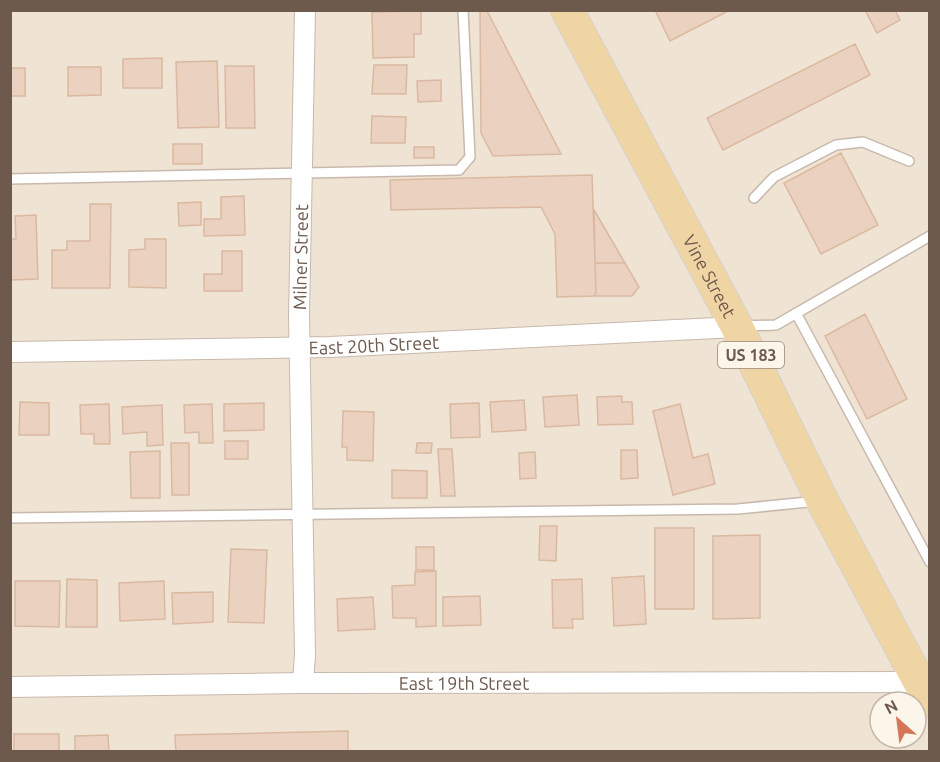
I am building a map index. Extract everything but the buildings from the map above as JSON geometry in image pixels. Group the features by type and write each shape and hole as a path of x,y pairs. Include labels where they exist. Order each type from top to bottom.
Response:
{"main road":[{"name":"Vine Street","path":"567,10 737,327 822,500 924,690"}],"street":[{"name":"Milner Street","path":"303,683 305,654 300,347 305,10"},
{"name":"East 20th Street","path":"10,352 300,347 737,327"},
{"name":"East 19th Street","path":"10,687 303,683 868,691"}],"lane":[{"path":"10,179 459,170 470,157 463,10"},
{"path":"754,198 774,177 836,145 862,142 909,161"},
{"path":"737,327 776,325 930,236"},
{"path":"796,313 930,562"},
{"path":"10,518 738,509 822,500"}],"shaded area":[{"path":"10,11 929,11 929,751 11,751"}]}
